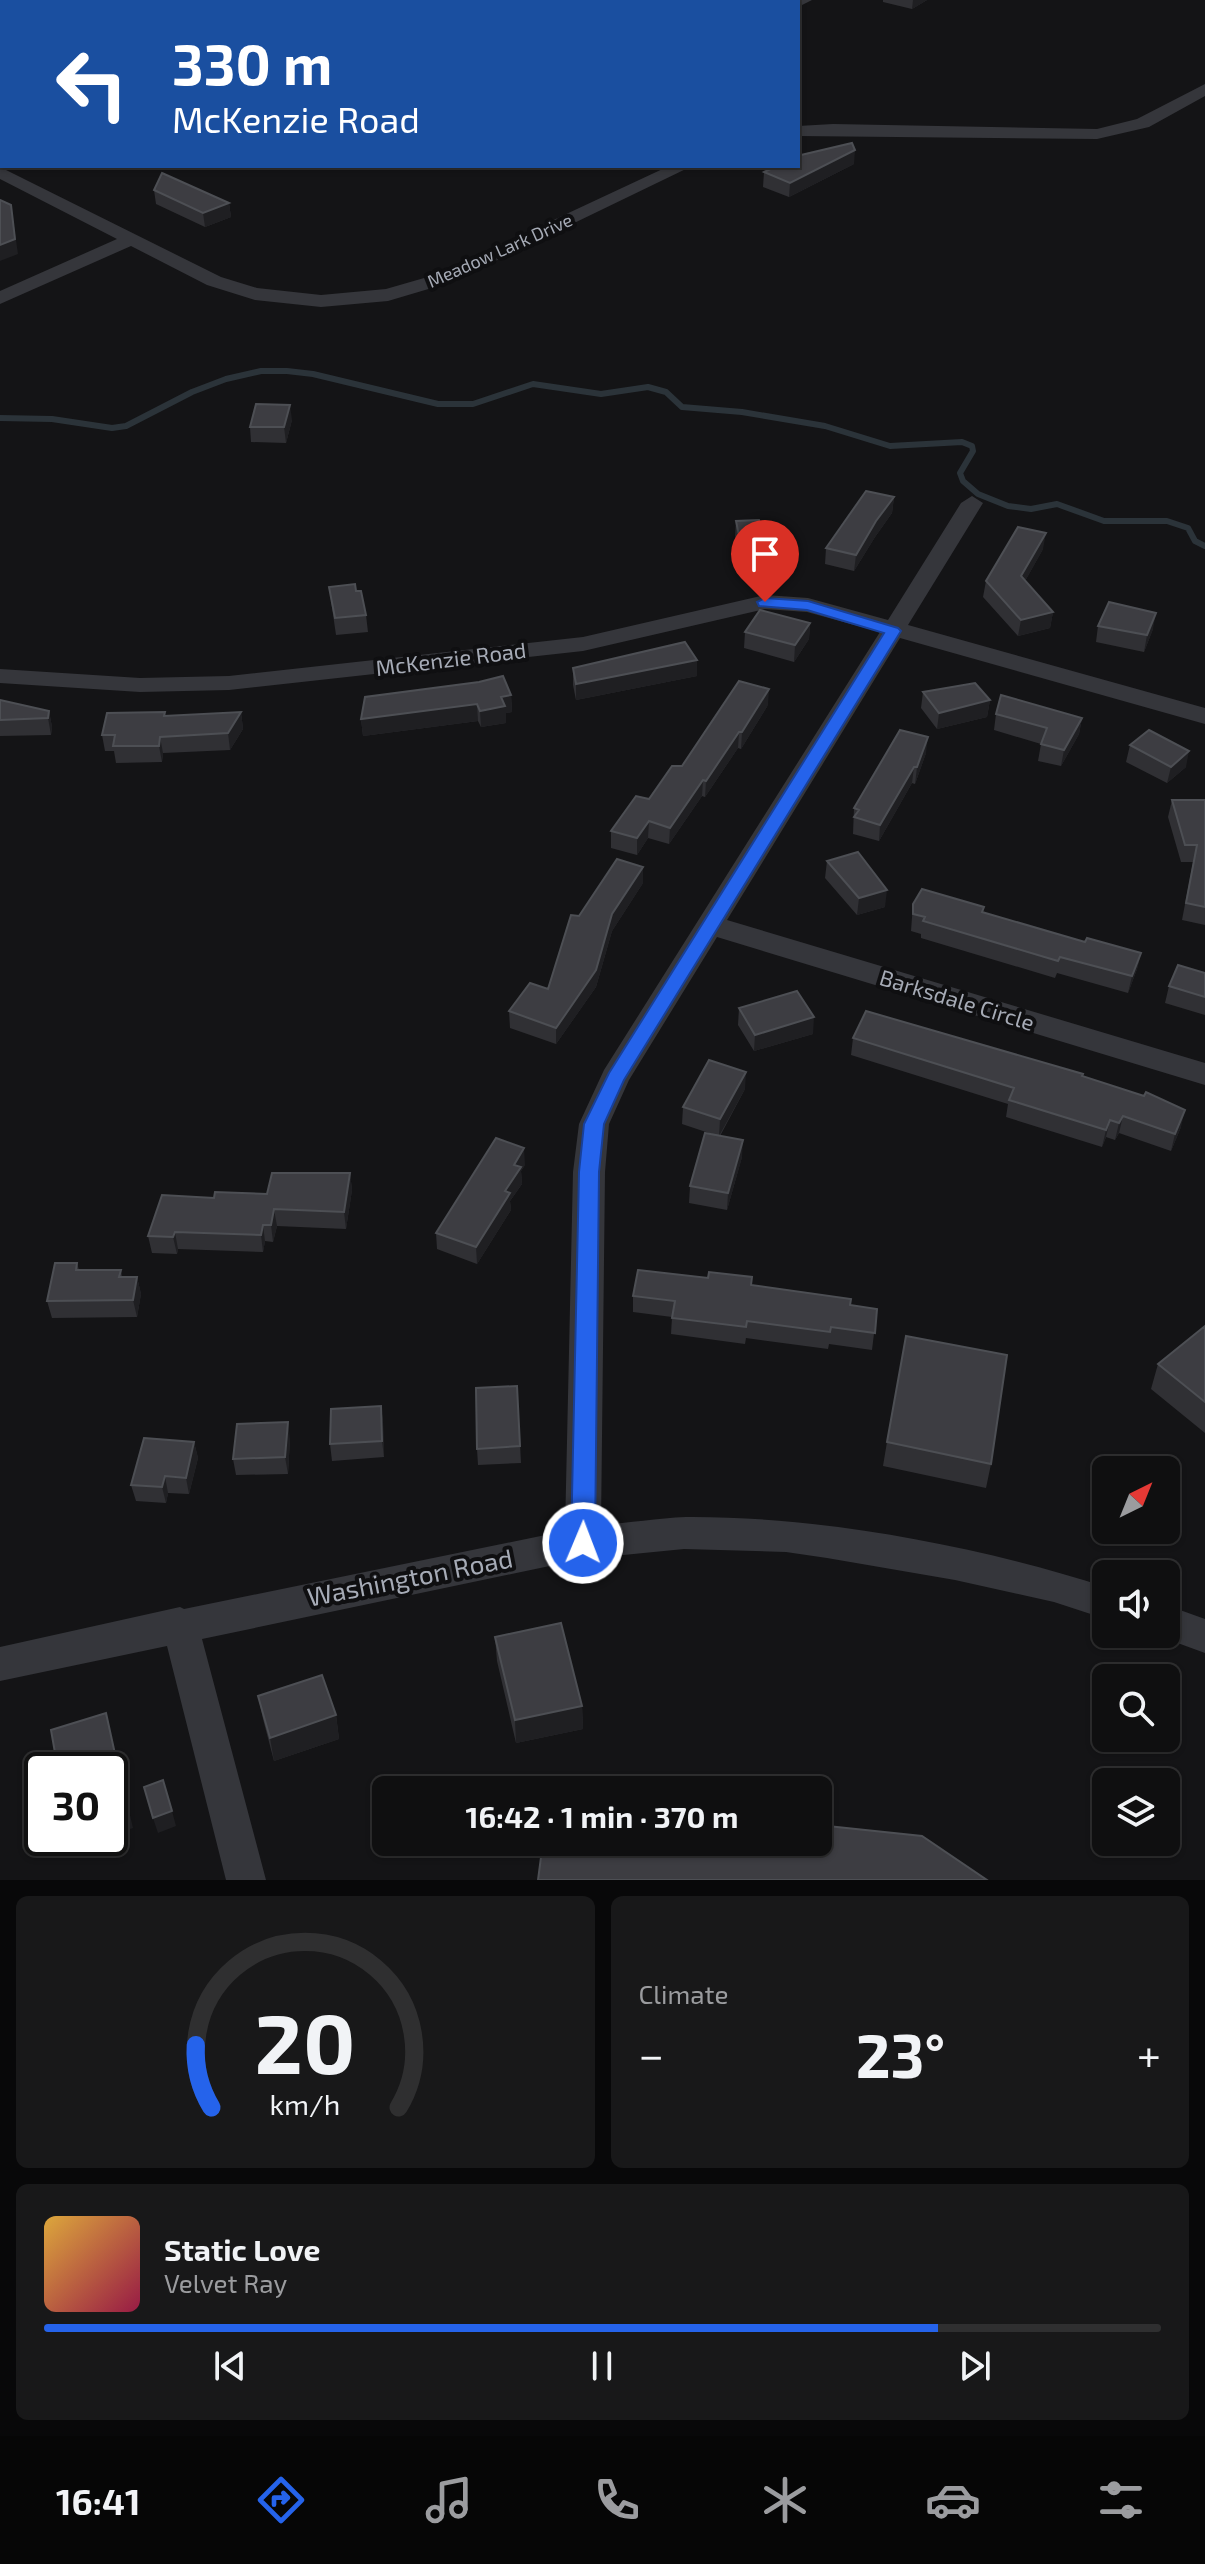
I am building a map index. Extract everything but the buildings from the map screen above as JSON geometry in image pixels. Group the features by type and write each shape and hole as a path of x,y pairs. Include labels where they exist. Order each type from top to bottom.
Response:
{"street":[{"path":"800,131 1097,134 1143,123 1205,89"},
{"name":"Meadow Lark Drive","path":"0,172 214,281 255,294 286,299 354,300 399,292 445,278 679,168"},
{"path":"0,298 132,239"},
{"path":"583,1543 589,1172 594,1124 615,1078 972,503"},
{"name":"McKenzie Road","path":"0,676 140,685 229,683 316,675 583,644 765,602 808,605 893,631"},
{"path":"893,631 1205,716"},
{"name":"Barksdale Circle","path":"710,925 1205,1074"},
{"name":"Washington Road","path":"0,1664 180,1624 583,1543 684,1533 786,1536 955,1564 1054,1586 1092,1598"},
{"path":"180,1624 246,1880"},
{"path":"1180,1627 1205,1636"}],"waterway":[{"path":"0,418 52,419 112,428 126,426 192,392 226,379 261,371 313,374 438,404 473,404 533,384 601,394 648,387 666,392 682,407 742,412 825,426 890,446 962,442 972,446 973,451 960,473 963,481 978,494 1008,506 1031,509 1057,504 1104,521 1167,521 1188,528 1195,541 1205,546"}],"route":[{"path":"583,1543 589,1172 594,1124 615,1078 893,631 808,605 765,602"}]}
